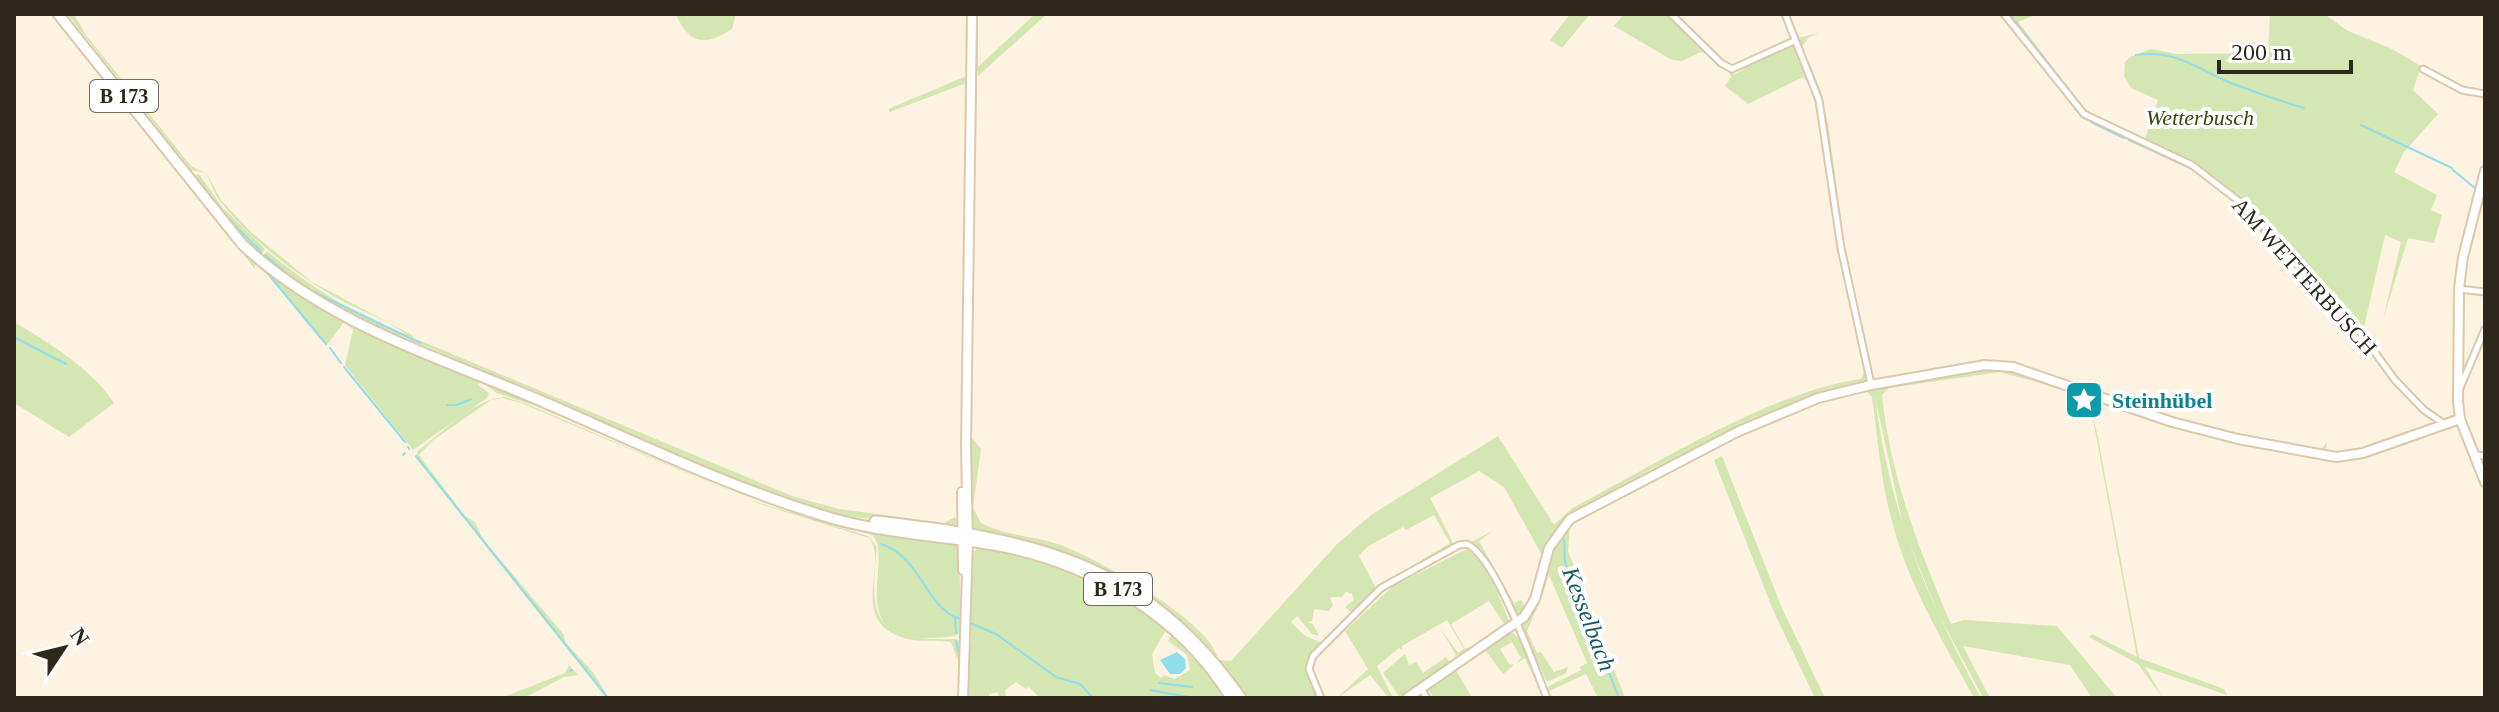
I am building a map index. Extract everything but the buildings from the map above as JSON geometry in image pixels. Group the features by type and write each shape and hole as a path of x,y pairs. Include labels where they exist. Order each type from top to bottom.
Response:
{"main road":[{"name":"B 173","path":"58,14 224,221 301,292 386,335 747,488 805,509 1056,553 1120,583 1188,635 1241,698"},
{"name":"B 173","path":"965,537 1051,559 1123,592 1184,640 1231,698"}],"street":[{"path":"963,698 972,14"},
{"path":"1671,14 1721,63 1732,69 1738,70 1777,46 1794,41"},
{"path":"1785,14 1819,100 1841,248 1871,385"},
{"name":"AM WETTERBUSCH","path":"2004,14 2084,114 2192,165 2245,206 2352,321 2395,380 2424,410 2444,423"},
{"path":"2423,69 2462,90 2485,94"},
{"path":"2485,171 2463,257 2459,289 2460,419 2479,457 2485,482"},
{"path":"2459,289 2485,292"},
{"path":"2460,388 2485,329"},
{"path":"2460,355 2473,356"},
{"path":"1407,698 1516,624 1535,599 1554,537 1570,519 1712,444 1807,402 1871,385 1985,365 2013,367 2172,422 2238,439 2336,457 2363,453 2460,419"},
{"path":"1321,698 1309,669 1313,656 1381,588 1459,545 1467,544 1481,554 1516,624 1547,698"},
{"path":"1420,687 1427,698"}],"green space":[{"path":"52,14 255,260 255,269"},
{"path":"67,14 74,14 85,34 191,166 204,173 191,170"},
{"path":"736,14 732,29 706,40 692,37 676,15"},
{"path":"974,14 978,14 978,67 1035,14 1047,14 978,76 978,71 974,71"},
{"path":"1570,14 1590,14 1562,48 1550,40"},
{"path":"1624,14 1667,14 1710,56 1701,52 1682,61 1672,60 1614,26"},
{"name":"Wetterbusch","path":"1998,14 2037,14 2018,22 2080,103 2090,113 2145,139 2158,100 2131,88 2124,76 2125,62 2130,57 2151,49 2176,54 2268,53 2270,14 2324,14 2348,31 2390,48 2421,66 2413,90 2438,114 2404,152 2394,172 2437,195 2431,210 2442,215 2434,243 2408,238 2383,320 2401,242 2385,235 2364,327 2377,347 2363,330 2360,338 2255,222 2200,174 2084,119 2021,37"},
{"path":"1820,33 1809,37 1802,47 1820,89 1828,124 1844,243 1873,379 2002,362 2032,369 2144,411 2242,437 2321,450 2327,442 2325,452 2336,455 2335,461 2331,461 2242,445 2184,431 2098,401 2090,402 2139,658 2224,689 2227,695 2145,667 2163,698 2138,664 2089,637 2092,634 2137,657 2091,408 2065,390 2000,372 1889,388 1882,395 1899,483 1917,540 1951,624 1964,620 2057,626 2117,698 2092,698 2070,665 1963,646 1990,698 1983,698 1941,618 1981,698 1974,698 1928,614 1900,548 1880,462 1872,397 1866,390 1823,400 1736,435 1570,525 1568,551 1625,698 1598,698 1586,674 1547,692 1549,686 1581,670 1580,667 1587,663 1549,575 1541,599 1539,595 1551,551 1569,523 1730,432 1603,496 1560,528 1547,543 1542,555 1504,487 1479,471 1430,498 1454,545 1464,542 1391,579 1450,543 1434,515 1406,530 1403,527 1367,547 1359,556 1376,588 1383,584 1352,613 1345,607 1354,600 1352,594 1346,592 1342,597 1330,597 1333,605 1329,611 1314,609 1312,621 1307,622 1313,624 1319,636 1312,634 1297,616 1291,622 1305,636 1323,643 1308,665 1319,698 1244,698 1218,660 1231,661 1337,544 1371,515 1498,436 1554,525 1571,509 1713,432 1790,398 1861,379 1864,360 1862,347 1840,258 1821,132 1809,83 1803,77 1748,104 1725,86 1731,77 1729,71 1735,74 1796,38","holes":["1875,397 1902,521 1890,480"]},
{"path":"969,75 969,82 890,112 888,109"},
{"path":"199,174 222,207 265,249 261,254 212,206 198,184 195,175"},
{"path":"206,174 221,200 251,232 312,282 414,338 792,496 839,509 944,523 955,517 958,523 950,527 844,516 790,502 329,305 263,256 267,251 333,299 369,319 406,334 335,297 303,277 273,254 245,229 220,201"},
{"path":"257,262 305,297 767,500 954,543 959,551 961,632 932,638 904,636 888,627 879,613 878,546 872,535 741,494 539,407 497,393 479,381 478,385 489,393 487,398 413,450 345,365 353,330 344,322 326,346"},
{"path":"14,322 81,368 114,403 69,437 14,403"},
{"path":"505,397 527,404 750,500 868,536 877,547 874,594 884,623 894,631 909,636 957,639 961,643 961,669 951,642 907,639 888,631 878,620 873,607 874,549 869,538 757,503 521,403 502,398 491,400"},
{"path":"491,400 432,441 419,455 465,516 475,522 482,538 564,635 565,642 593,672 609,698 415,457 419,450 459,418"},
{"path":"973,439 981,449 973,508 981,523 1058,544 1122,575 1193,625 1209,641 1217,656 1213,656 1108,573 1042,545 974,529 969,442"},
{"path":"1722,456 1781,606 1825,698 1815,698 1773,610 1714,460"},
{"path":"1493,531 1479,541 1514,603 1521,600 1526,608 1520,616 1515,613 1482,550 1471,542"},
{"path":"982,546 1052,562 1117,592 1167,628 1152,654 1155,673 1161,678 1164,675 1175,679 1190,670 1187,655 1168,641 1172,634 1189,649 1228,698 1040,698 1029,687 1026,689 1016,682 1005,690 1006,698 999,698 998,692 989,694 989,698 966,698 967,645 972,640 968,636 971,553"},
{"path":"1467,546 1480,557 1510,624 1481,642 1505,625 1489,601 1451,624 1465,649 1477,644 1453,658 1456,655 1440,628 1458,653 1464,649 1447,620 1402,646 1402,650 1399,648 1377,666 1393,698 1389,698 1370,675 1337,698 1368,669 1345,631 1393,586 1469,548 1461,549"},
{"path":"1539,603 1527,631 1537,653 1541,652 1554,672 1568,667 1566,673 1547,682 1521,628"},
{"path":"1512,632 1521,640 1533,677 1525,658 1517,663 1521,658 1512,642 1500,649 1509,664 1514,665 1503,674 1486,651 1456,670 1472,698 1434,698 1427,688"},
{"path":"1405,654 1409,665 1416,662 1423,673 1446,657 1450,663 1400,698 1383,673"},
{"path":"569,665 578,675 564,677 524,698 501,698 565,673"}],"water":[{"path":"1177,652 1185,659 1186,668 1180,674 1170,674 1160,660"}],"waterway":[{"path":"2010,15 2013,18"},
{"path":"2016,22 2063,82"},
{"path":"2136,55 2175,58 2231,83 2304,108"},
{"path":"2065,84 2074,98"},
{"path":"2080,106 2091,115"},
{"path":"2075,109 2085,119"},
{"path":"2091,122 2124,138"},
{"path":"2361,125 2452,168"},
{"path":"2129,140 2193,169"},
{"path":"2453,170 2476,189"},
{"path":"197,179 225,215 261,252"},
{"path":"2227,195 2278,249"},
{"path":"2281,253 2323,295"},
{"path":"265,255 288,275"},
{"path":"264,269 326,344"},
{"path":"306,288 420,343"},
{"path":"2326,298 2357,332"},
{"path":"2360,336 2366,345"},
{"path":"14,337 66,364"},
{"path":"330,348 341,363"},
{"path":"344,367 405,442"},
{"path":"447,405 457,405 471,399"},
{"path":"416,456 608,698"},
{"name":"Kesselbach","path":"1564,539 1565,562 1619,698"},
{"path":"881,544 906,560 939,604 960,619"},
{"path":"955,618 956,633"},
{"path":"970,623 996,634 1056,677 1080,684 1093,698"},
{"path":"956,641 958,651"},
{"path":"1159,683 1192,687"},
{"path":"1150,690 1189,697"}],"place":[{"name":"Steinhübel","path":"2084,400"}]}
